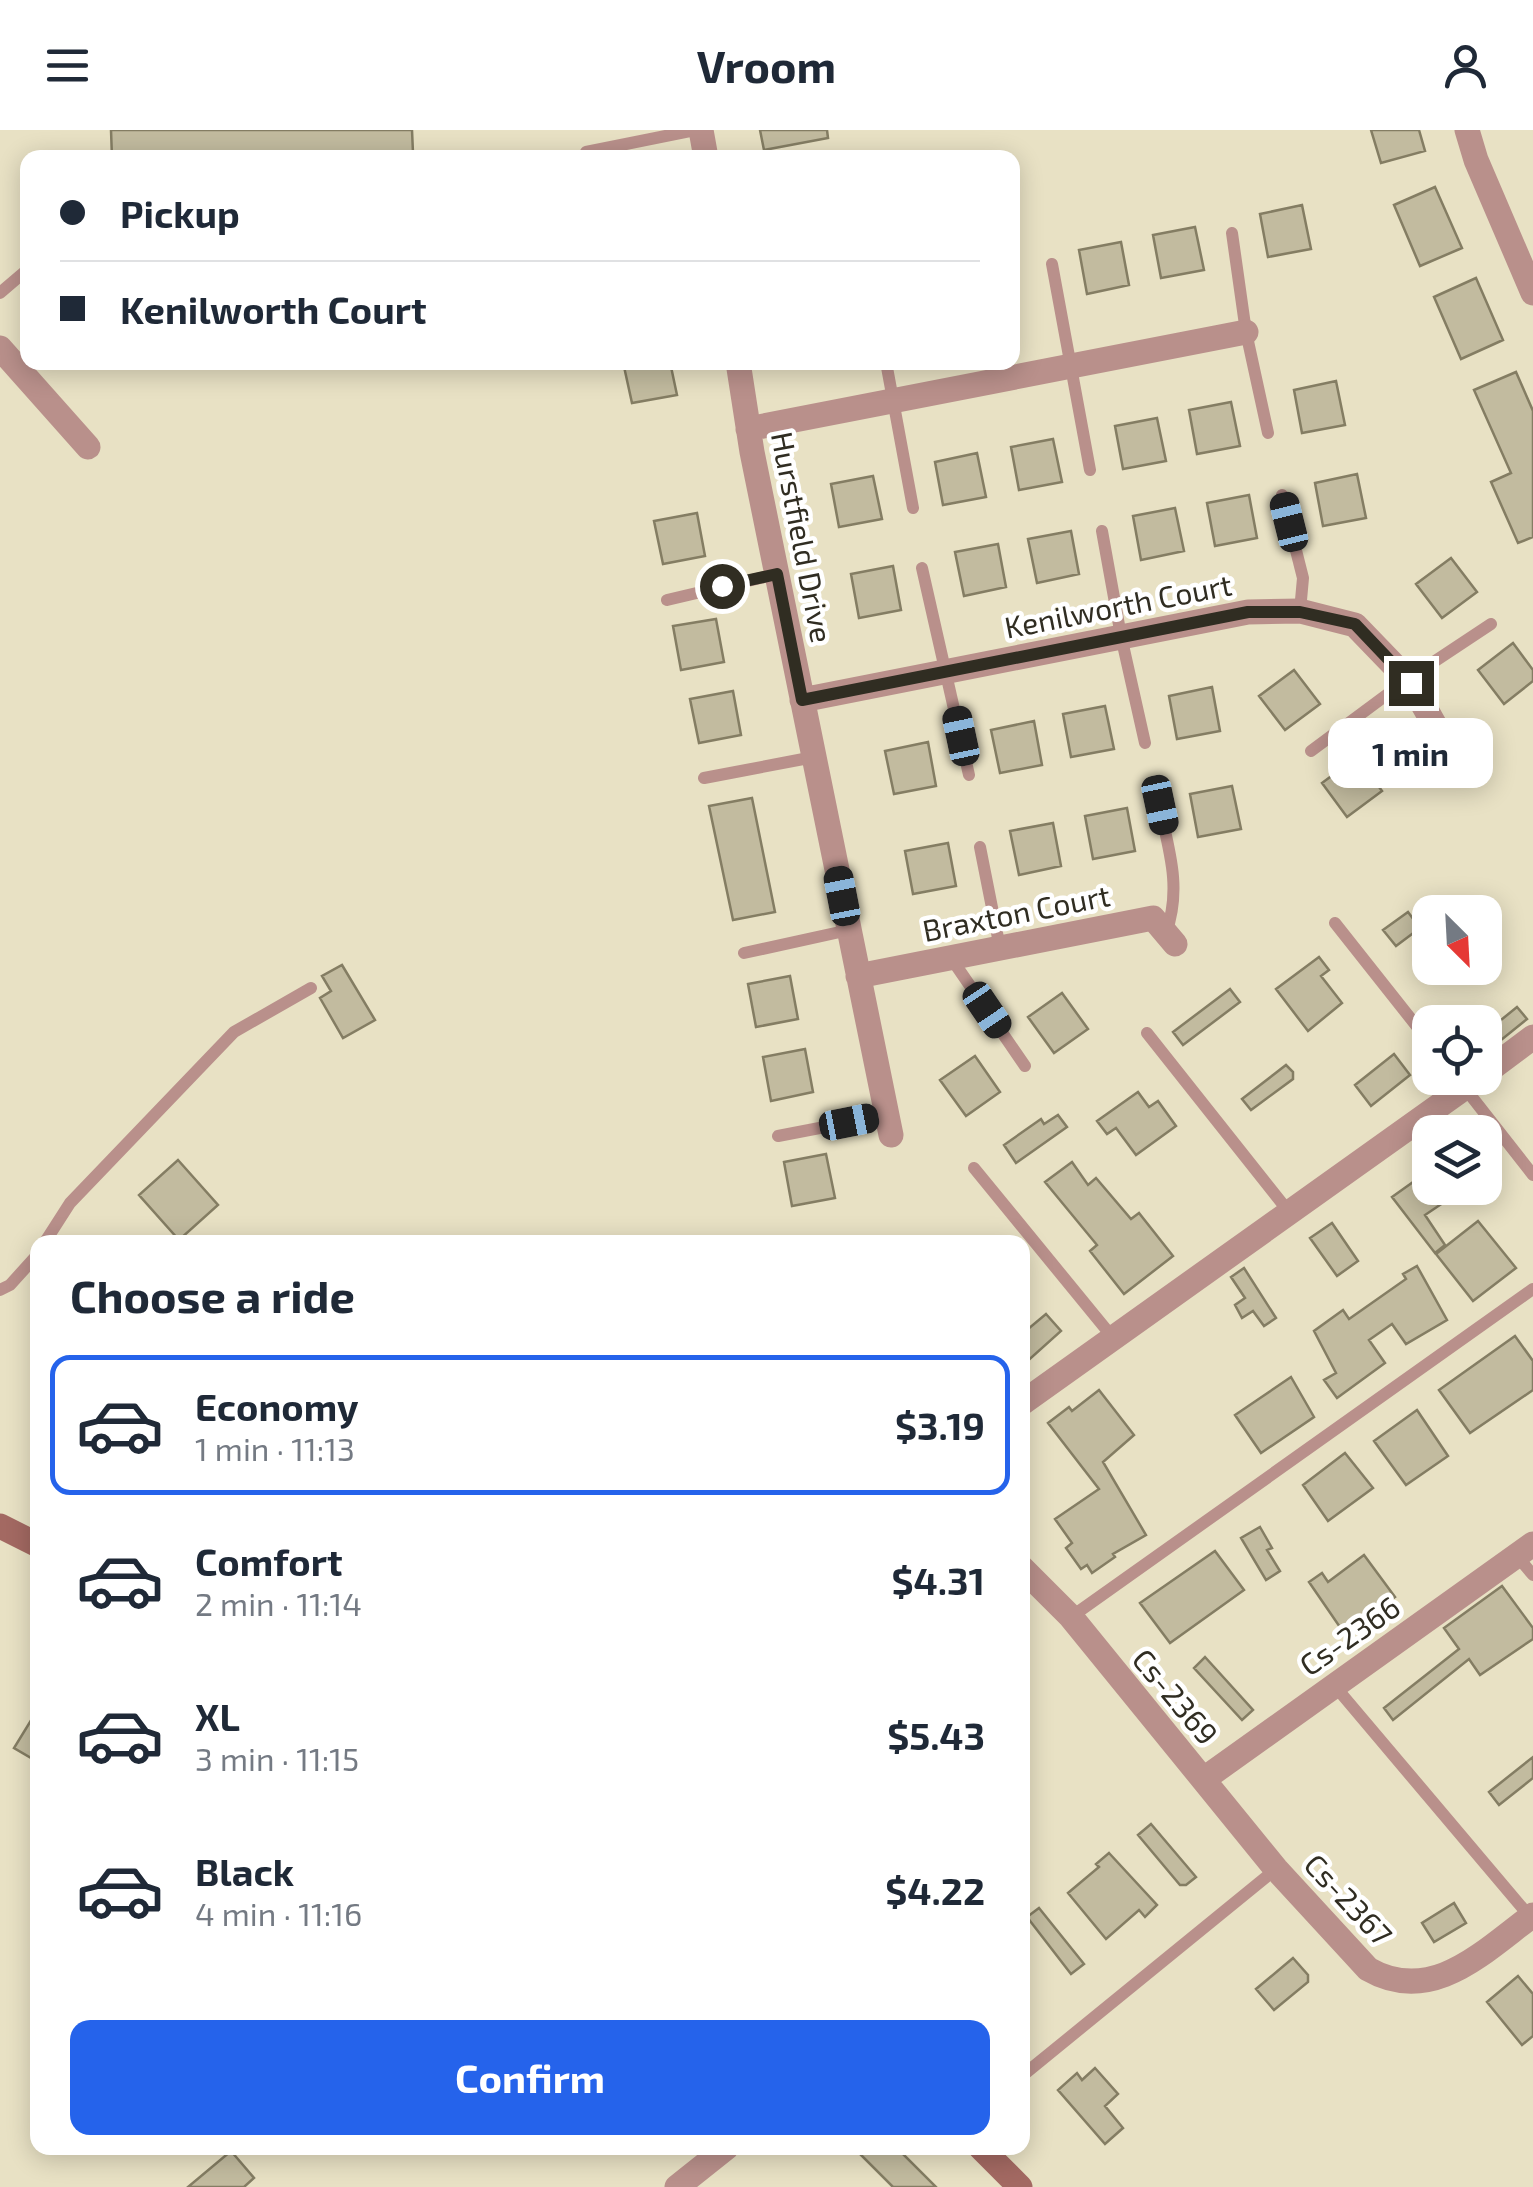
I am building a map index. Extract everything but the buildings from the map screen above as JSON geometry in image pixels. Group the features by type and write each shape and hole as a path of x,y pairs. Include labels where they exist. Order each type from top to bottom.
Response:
{"main road":[{"path":"0,1526 30,1540"},
{"path":"988,2155 1020,2187"}],"street":[{"path":"1467,130 1533,293"},
{"path":"748,429 1246,332"},
{"path":"0,348 88,447"},
{"name":"Hurstfield Drive","path":"739,370 889,1125"},
{"name":"Kenilworth Court","path":"802,700 1248,612 1300,612 1355,624 1408,680 1447,746"},
{"name":"Braxton Court","path":"858,976 1153,918 1170,938"},
{"path":"1502,1058 1533,1038"},
{"path":"1030,1397 1449,1095"},
{"name":"Cs-2366","path":"1204,1779 1334,1686 1528,1558"},
{"name":"Cs-2369","path":"1030,1576 1070,1617 1276,1869"},
{"name":"Cs-2367","path":"1276,1869 1368,1970 1398,1982 1426,1982 1462,1968 1531,1916"},
{"path":"677,2187 717,2155"}],"lane":[{"path":"596,150 698,130"},
{"path":"1232,233 1246,332 1268,433"},
{"path":"1052,264 1090,470"},
{"path":"0,293 20,276"},
{"path":"887,370 914,508"},
{"path":"1282,495 1302,578 1300,612"},
{"path":"1102,531 1120,636 1145,742"},
{"path":"922,568 969,775"},
{"path":"667,600 777,574"},
{"path":"1311,751 1491,624"},
{"path":"704,778 814,757"},
{"path":"1160,805 1174,871 1170,938"},
{"path":"980,847 1000,948"},
{"path":"1335,923 1412,1020"},
{"path":"744,953 849,930"},
{"path":"951,958 1025,1066"},
{"path":"49,1235 70,1203 234,1032 311,988"},
{"path":"1147,1033 1289,1212"},
{"path":"1481,1095 1533,1175"},
{"path":"778,1136 889,1125"},
{"path":"974,1168 1029,1235"},
{"path":"1030,1236 1114,1338"},
{"path":"0,1290 10,1285 30,1263"},
{"path":"1070,1617 1533,1289"},
{"path":"1334,1686 1531,1916"},
{"path":"1030,2069 1276,1869"}],"route":[{"path":"722,586 777,574 802,700 1248,612 1300,612 1355,624 1411,683"}]}
